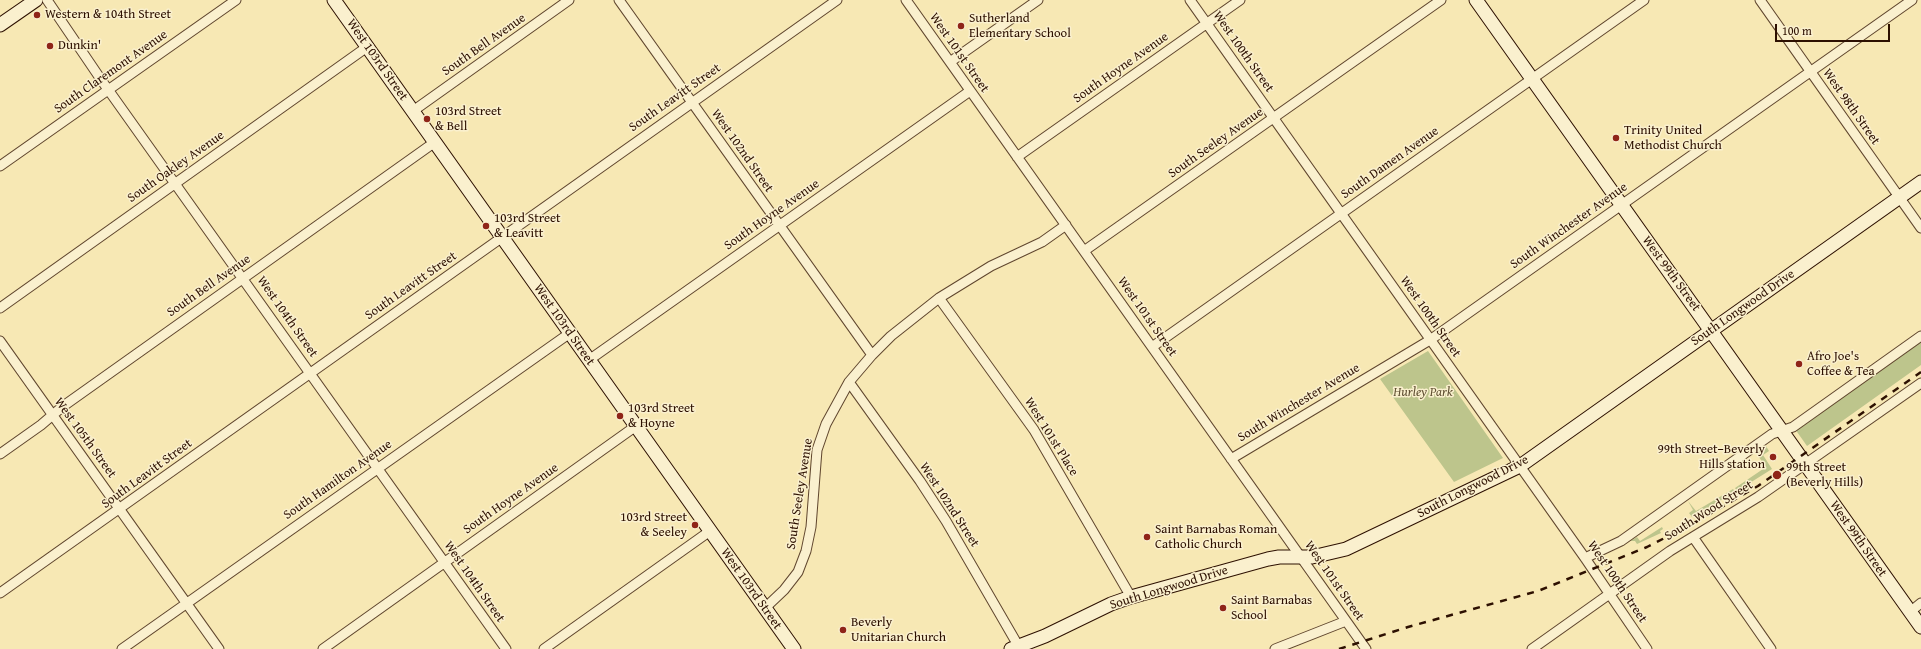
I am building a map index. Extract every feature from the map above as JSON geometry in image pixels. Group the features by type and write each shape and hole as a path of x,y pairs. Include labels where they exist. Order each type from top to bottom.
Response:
{"street":[{"path":"0,25 36,0"},
{"name":"West 104th Street","path":"47,0 108,90 506,649"},
{"name":"South Claremont Avenue","path":"0,166 236,0"},
{"name":"West 103rd Street","path":"334,0 794,649"},
{"name":"South Bell Avenue","path":"413,111 570,0"},
{"name":"West 102nd Street","path":"619,0 872,356"},
{"name":"South Leavitt Street","path":"0,594 837,0"},
{"name":"West 101st Street","path":"906,0 1366,649"},
{"path":"950,62 1038,0"},
{"name":"West 100th Street","path":"1190,0 1585,558 1647,649"},
{"name":"South Hoyne Avenue","path":"1017,157 1240,0"},
{"name":"South Seeley Avenue","path":"1084,251 1441,0"},
{"name":"West 99th Street","path":"1476,0 1921,627"},
{"name":"South Damen Avenue","path":"1152,346 1644,0"},
{"name":"West 98th Street","path":"1760,0 1921,228"},
{"name":"South Winchester Avenue","path":"1231,459 1430,340 1912,0"},
{"name":"South Oakley Avenue","path":"0,308 367,47"},
{"name":"South Hoyne Avenue","path":"589,360 970,91"},
{"name":"South Bell Avenue","path":"0,454 62,407 434,142"},
{"name":"South Longwood Drive","path":"1015,648 1111,604 1131,597 1268,559 1312,557 1346,549 1520,466 1921,182"},
{"name":"South Seeley Avenue","path":"765,608 784,590 798,572 806,551 811,527 818,450 826,424 849,382 872,356 914,316 939,298 991,266 1042,242 1066,225"},
{"name":"West 101st Place","path":"939,298 1034,430 1131,597"},
{"name":"South Hamilton Avenue","path":"122,649 570,333"},
{"path":"1585,558 1621,541 1772,434 1793,427 1921,336"},
{"name":"West 105th Street","path":"0,341 187,603 218,649"},
{"name":"West 102nd Street","path":"849,382 920,481 946,521 1015,648"},
{"name":"South Wood Street","path":"1532,649 1693,537 1758,497 1921,383"},
{"name":"South Hoyne Avenue","path":"323,649 636,426"},
{"path":"544,649 710,532"},
{"path":"1693,537 1771,649"},
{"path":"1910,612 1921,603"},
{"path":"1275,649 1346,621"}],"green space":[{"path":"1921,341 1921,365 1807,446 1795,429"},
{"name":"Hurley Park","path":"1428,351 1503,458 1454,482 1380,379"},
{"path":"1766,446 1769,451 1763,455 1772,469 1737,491 1735,488 1766,467 1756,453"},
{"path":"1733,489 1735,492 1692,517 1689,513 1693,510 1688,501 1696,511"},
{"path":"1662,527 1663,529 1660,531 1661,533 1637,544 1635,541 1630,541 1637,537 1640,541"}],"railway":[{"path":"1339,649 1408,627 1538,591 1647,547 1694,523 1758,486 1921,372"}],"place":[{"name":"Western & 104th Street","path":"37,15"},
{"name":"Sutherland Elementary School","path":"961,26"},
{"name":"Dunkin'","path":"50,46"},
{"name":"103rd Street & Bell","path":"427,119"},
{"name":"Trinity United Methodist Church","path":"1616,138"},
{"name":"103rd Street & Leavitt","path":"486,226"},
{"name":"Afro Joe's Coffee & Tea","path":"1799,364"},
{"name":"103rd Street & Hoyne","path":"620,416"},
{"name":"99th Street–Beverly Hills station","path":"1773,457"},
{"name":"99th Street (Beverly Hills)","path":"1777,475"},
{"name":"103rd Street & Seeley","path":"695,525"},
{"name":"Saint Barnabas Roman Catholic Church","path":"1147,537"},
{"name":"Saint Barnabas School","path":"1223,608"},
{"name":"Beverly Unitarian Church","path":"843,630"}]}
